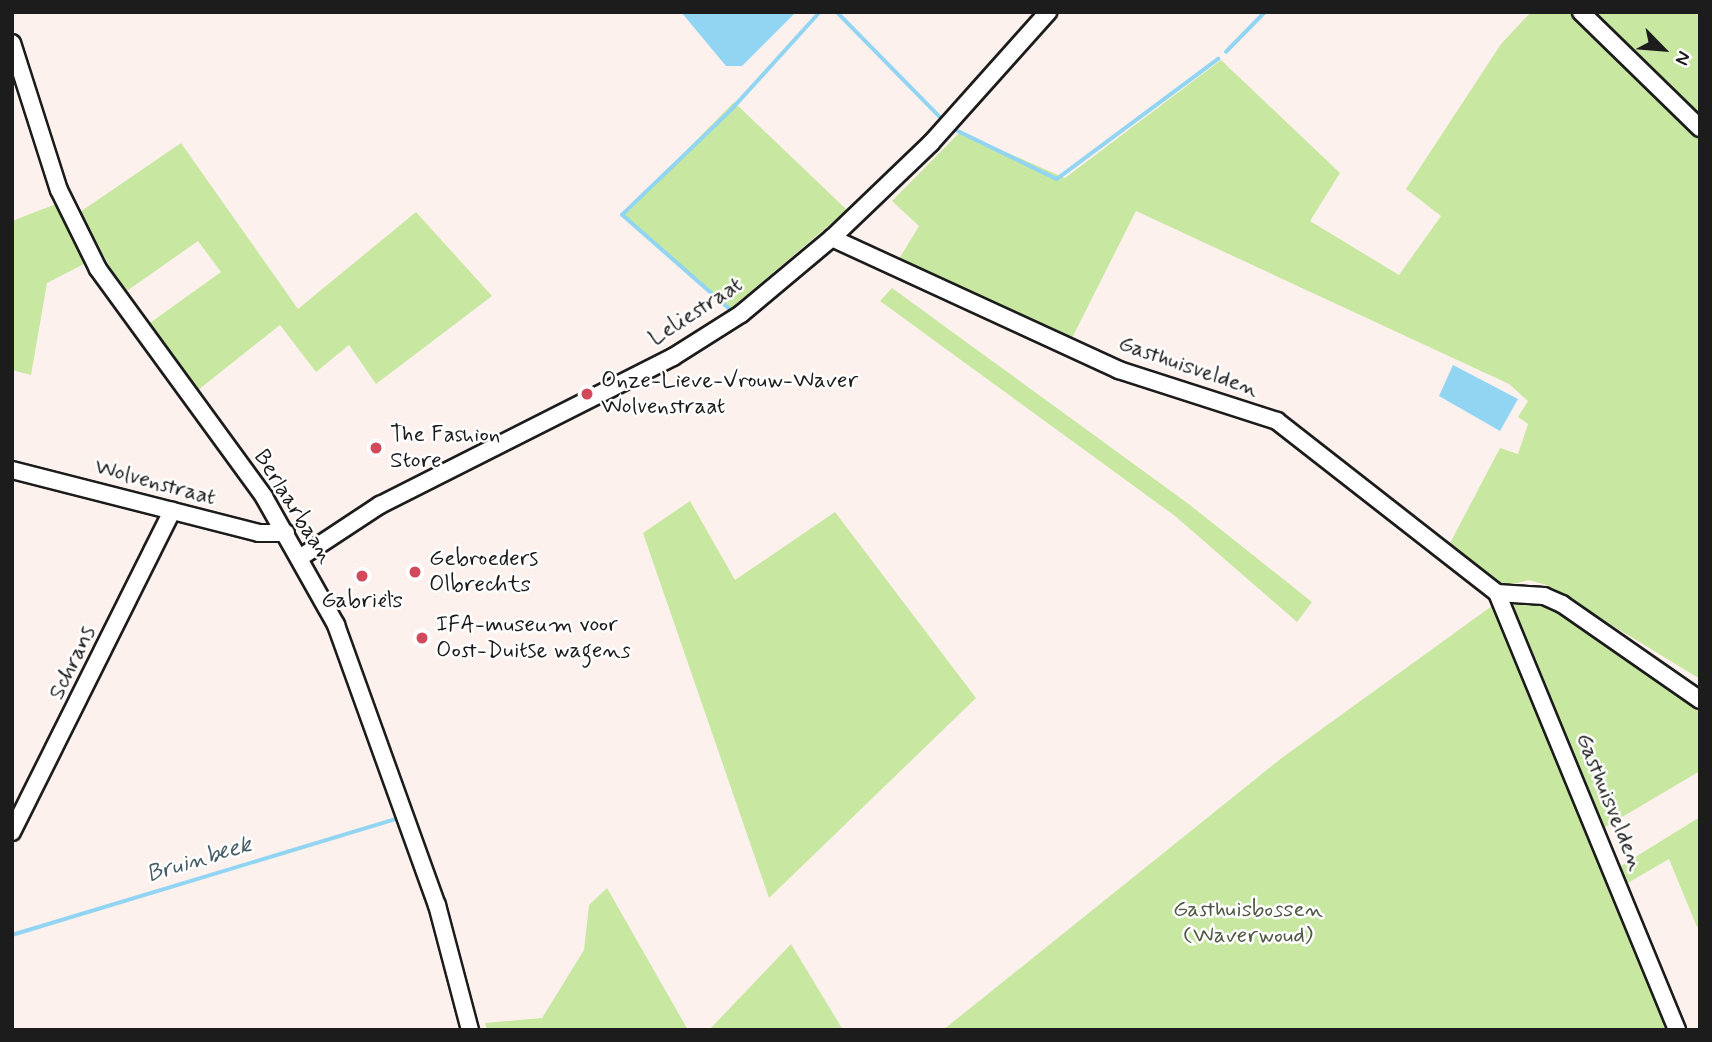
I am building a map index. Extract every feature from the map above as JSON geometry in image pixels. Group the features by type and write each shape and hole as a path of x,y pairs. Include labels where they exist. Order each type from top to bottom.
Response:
{"street":[{"name":"Leliestraat","path":"301,557 380,505 673,357 741,314 832,238 931,143 1048,12"},
{"path":"1581,12 1700,128"},
{"name":"Berlaarbaan","path":"12,43 59,191 97,269 301,557 357,679 437,905 470,1030"},
{"name":"Gasthuisvelden","path":"832,238 1119,370 1277,421 1497,593 1677,1030"},
{"name":"Wolvenstraat","path":"12,470 259,533 286,533"},
{"name":"Schrans","path":"12,832 172,511"},
{"path":"1497,593 1544,596 1562,604 1700,700"}],"green space":[{"path":"1531,12 1700,12 1700,679 1546,585 1529,580 1501,587 1448,547 1500,448 1518,454 1528,424 1518,417 1528,401 1509,384 1136,211 1070,342 896,264 919,226 892,201 960,132 1065,178 1221,60 1340,173 1310,221 1399,275 1441,216 1406,189 1501,44"},
{"path":"734,102 847,210 730,309 623,215"},
{"path":"181,143 298,309 416,212 492,296 376,384 349,345 316,372 280,325 198,390 147,325 221,272 198,241 124,293 80,212"},
{"path":"56,204 86,263 47,283 31,375 12,370 12,221"},
{"path":"892,288 1190,505 1312,602 1297,622 1175,516 880,301"},
{"path":"690,501 735,580 835,512 976,698 769,898 643,533"},
{"path":"1535,592 1700,695 1700,771 1602,829 1506,599"},
{"name":"Gasthuisbossen (Waverwoud)","path":"1496,603 1669,1030 943,1030 1283,757"},
{"path":"1700,817 1700,926 1697,927 1669,859 1621,887 1619,867"},
{"path":"607,888 688,1030 487,1030 485,1023 542,1018 584,950 589,905"},
{"path":"791,944 843,1030 709,1030"}],"water":[{"path":"681,12 796,12 742,66 726,66"},
{"path":"1453,365 1518,399 1500,431 1439,396"}],"waterway":[{"path":"729,309 622,215 731,110 820,12"},
{"path":"837,12 941,118"},
{"path":"1226,52 1265,12"},
{"path":"956,130 1057,179 1218,59"},
{"name":"Bruinbeek","path":"12,935 396,819"}],"place":[{"name":"Onze-Lieve-Vrouw-Waver Wolvenstraat","path":"587,394"},
{"name":"The Fashion Store","path":"376,448"},
{"name":"Gebroeders Olbrechts","path":"415,572"},
{"name":"Gabriëls","path":"362,576"},
{"name":"IFA-museum voor Oost-Duitse wagens","path":"422,638"}]}
